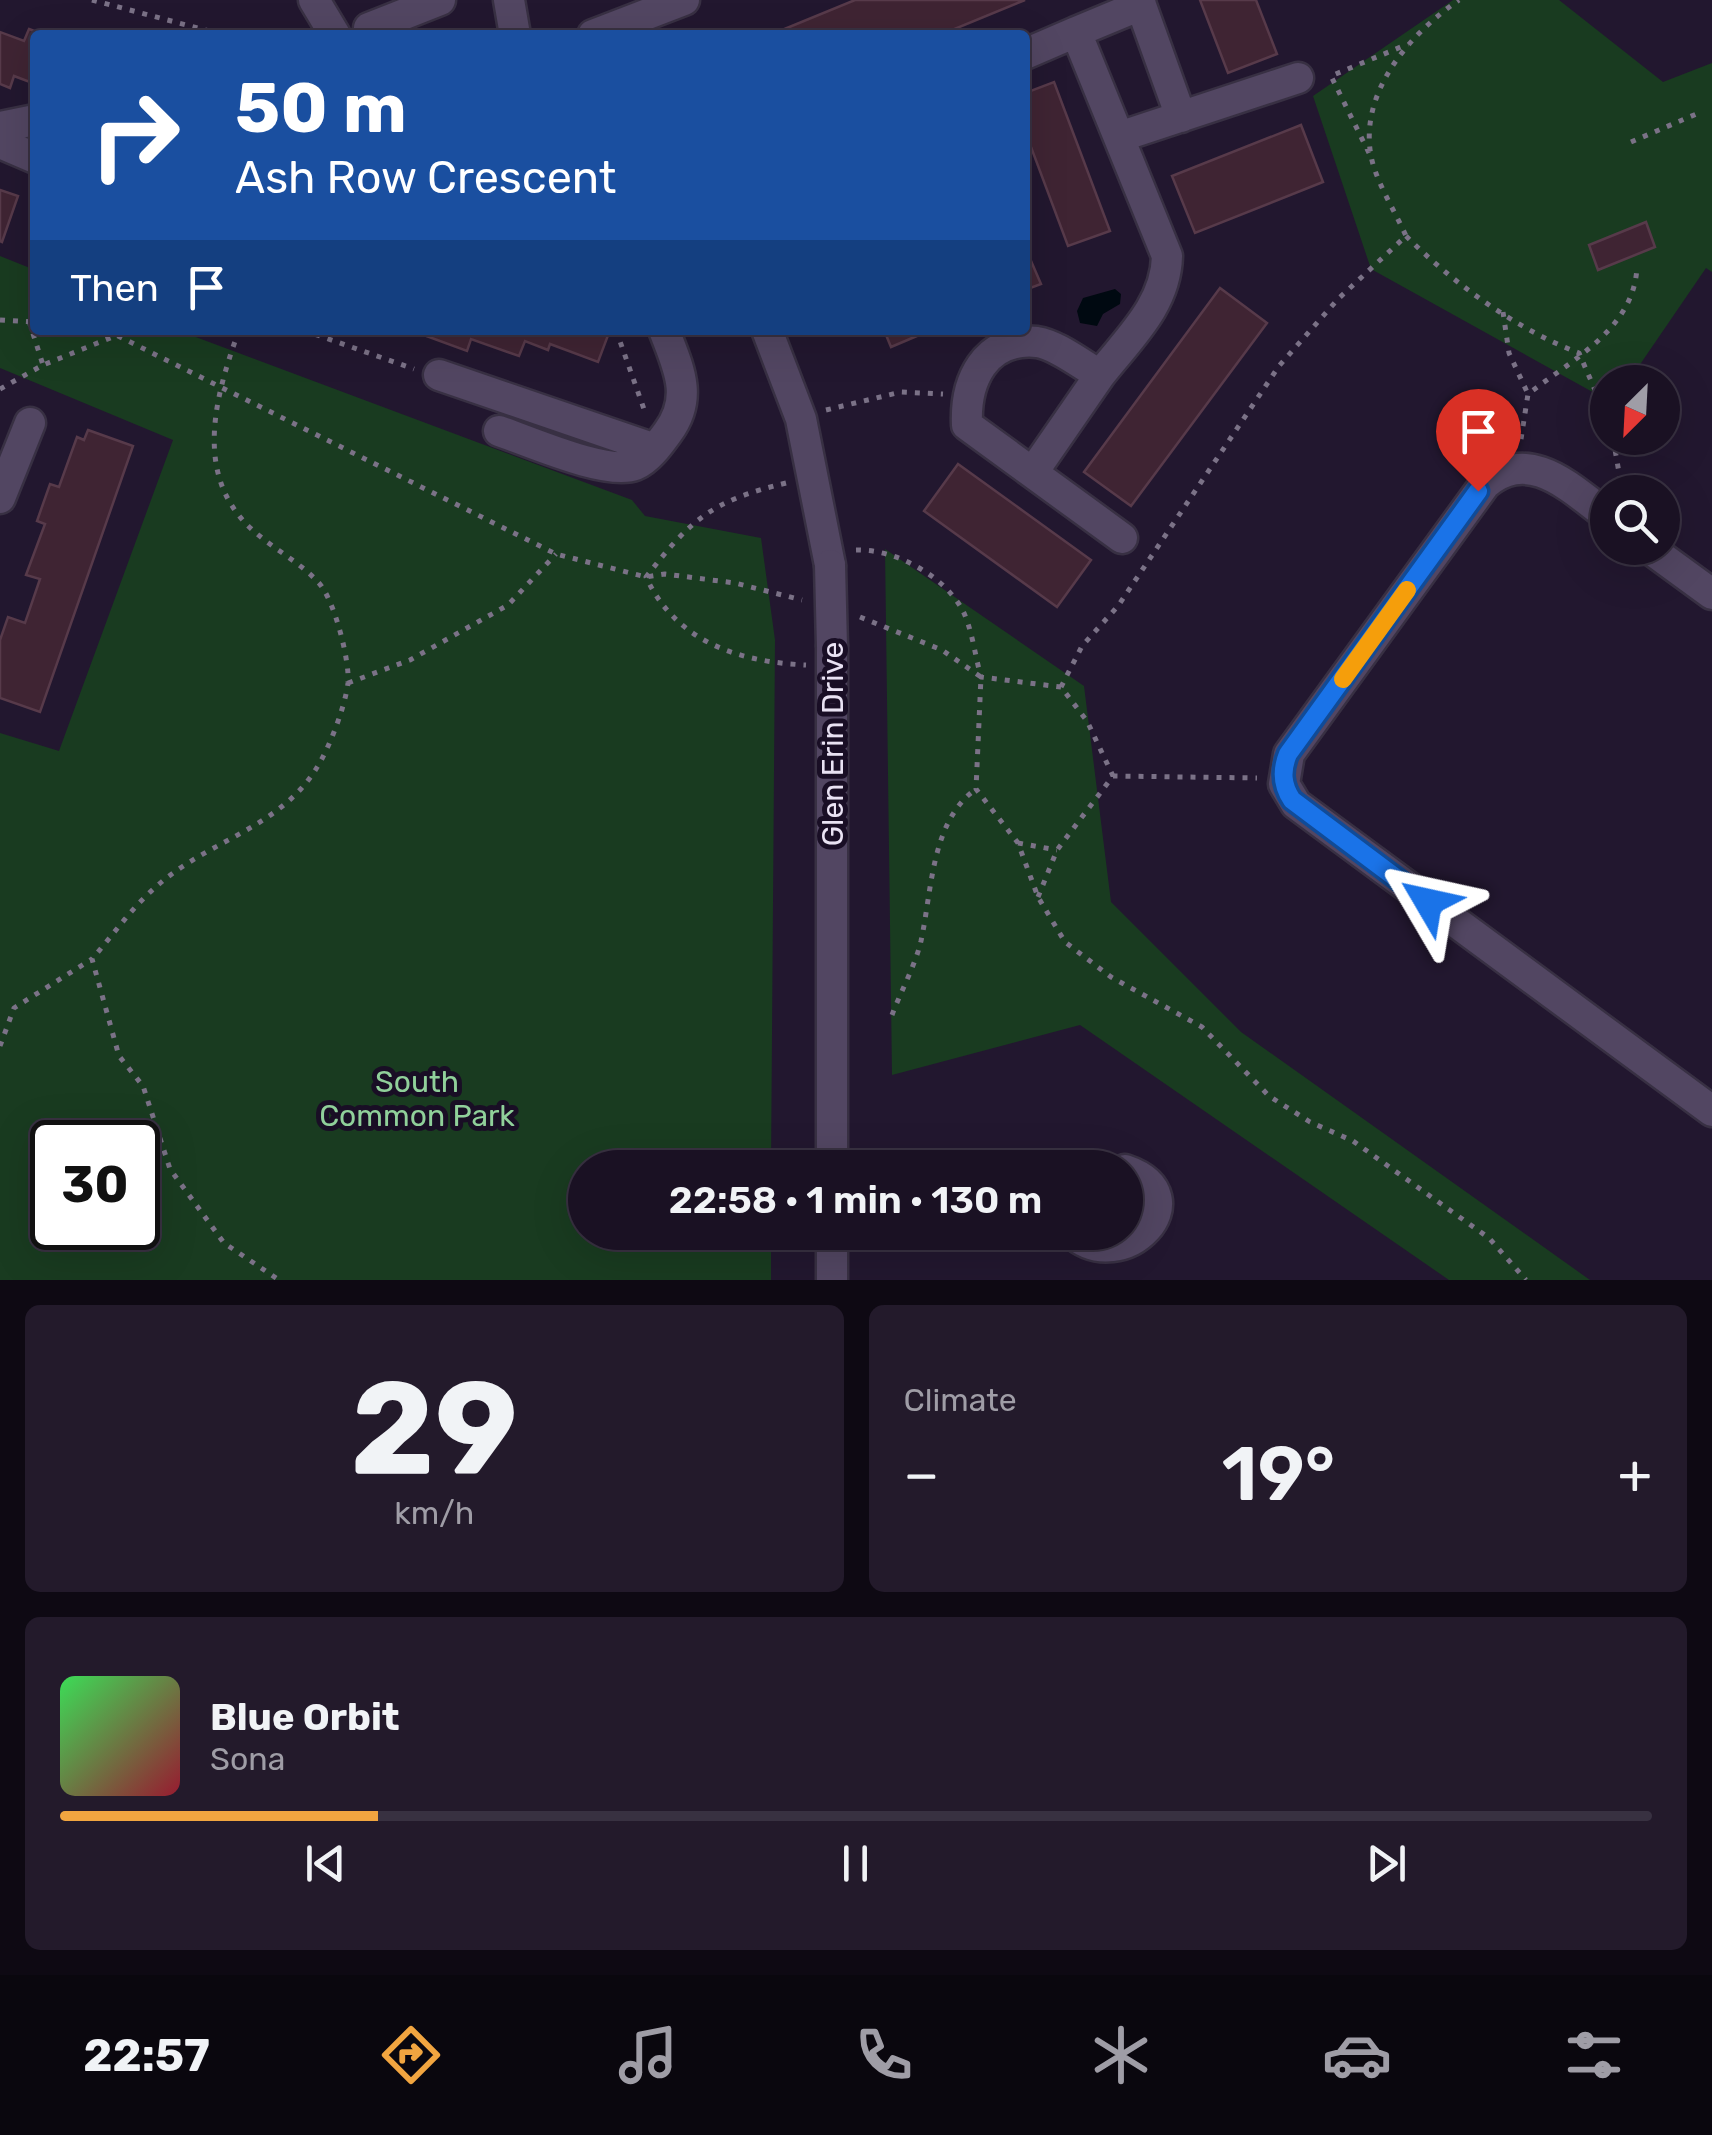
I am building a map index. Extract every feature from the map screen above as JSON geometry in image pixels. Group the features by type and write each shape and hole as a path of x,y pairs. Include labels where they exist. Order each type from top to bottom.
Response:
{"street":[{"path":"314,0 331,30"},
{"path":"369,28 440,0"},
{"path":"510,0 514,30"},
{"path":"607,30 684,0"},
{"path":"1030,52 1140,3 1181,117"},
{"path":"1034,472 1100,374 1156,303 1167,279 1168,256 1076,32"},
{"path":"1120,137 1298,78"},
{"path":"0,127 30,121"},
{"path":"0,143 30,156"},
{"path":"499,431 604,466 634,466 655,449 679,417 684,384 666,335"},
{"name":"Glen Erin Drive","path":"769,335 801,419 829,558 833,657 832,1150"},
{"path":"1100,374 1037,342 1000,348 978,368 966,394 967,425 1122,538"},
{"path":"439,375 655,449"},
{"path":"0,498 30,424"},
{"path":"1590,503 1550,474 1516,468 1491,478 1288,754 1283,778 1288,795 1302,808 1712,1111"},
{"path":"1672,565 1712,594"},
{"path":"1143,1181 1154,1194 1156,1226 1143,1243"},
{"path":"832,1250 832,1280"},
{"path":"1083,1251 1107,1258 1138,1250"}],"path":[{"path":"92,0 205,30"},
{"path":"1370,156 1375,105 1384,78 1422,26 1460,0"},
{"path":"1409,44 1331,76 1406,236 1432,263 1543,340 1580,353 1590,377"},
{"path":"1631,142 1701,112"},
{"path":"1062,687 1082,646 1118,606 1279,366 1338,299 1406,236"},
{"path":"1528,394 1622,318 1636,294 1637,266"},
{"path":"1504,312 1509,353 1528,394 1516,468"},
{"path":"0,320 30,321"},
{"path":"36,335 43,365"},
{"path":"0,1046 14,1008 92,959 158,885 223,842 278,813 317,768 348,683 343,642 323,586 237,514 219,476 214,436 219,385 237,335"},
{"path":"319,335 439,375"},
{"path":"618,335 655,449"},
{"path":"0,390 43,365 117,336"},
{"path":"801,419 902,392 966,394"},
{"path":"814,477 714,506 680,532 646,577 656,597 676,621 708,644 746,660 833,657"},
{"path":"829,558 873,550 925,572 962,609 981,677 1062,687 1088,721 1113,776"},
{"path":"348,683 410,660 508,605 556,554"},
{"path":"1113,776 1283,778"},
{"path":"1038,897 1058,850 1113,776"},
{"path":"892,1015 920,946 943,832 961,799 976,788"},
{"path":"1018,843 1058,850"},
{"path":"92,959 118,1056 143,1086 170,1170 224,1242 279,1280"}],"green space":[{"path":"1453,0 1559,0 1663,82 1712,63 1712,272 1706,268 1640,365 1590,365 1590,391 1371,269 1313,96"},
{"name":"South Common Park","path":"0,256 30,268 30,335 190,335 632,500 645,516 761,538 775,640 771,1150 568,1150 568,1250 771,1250 771,1280 0,1280 0,733 59,751 173,440 0,368"},
{"path":"885,549 1084,686 1111,902 1241,1032 1590,1280 1449,1280 1080,1025 892,1075"}],"shaded area":[{"path":"1115,289 1121,294 1120,304 1103,314 1097,326 1080,323 1077,311 1083,298"}],"building":[{"path":"855,0 1025,0 952,30 782,30"},
{"path":"1200,0 1256,0 1277,54 1228,73"},
{"path":"32,30 30,82 14,76 10,88 0,84 0,32 24,41"},
{"path":"1054,82 1110,231 1068,246 1030,144 1030,91"},
{"path":"1301,125 1323,182 1195,233 1172,176"},
{"path":"0,190 18,196 2,242 0,241"},
{"path":"1646,222 1655,247 1598,270 1589,245"},
{"path":"1030,259 1041,284 1030,288"},
{"path":"1220,288 1267,323 1131,506 1084,472"},
{"path":"424,335 608,335 598,362 550,344 548,350 525,341 519,356 471,339 467,351"},
{"path":"886,335 919,335 891,347"},
{"path":"88,430 133,446 40,712 0,698 0,640 8,617 25,623 40,579 26,575 45,524 37,521 50,484 59,487 77,437 84,440"},
{"path":"958,464 1091,560 1057,607 924,511"}],"slow traffic":[{"path":"1343,679 1407,590"}],"route":[{"path":"1428,902 1292,800 1284,784 1284,769 1288,754 1478,491"}]}
